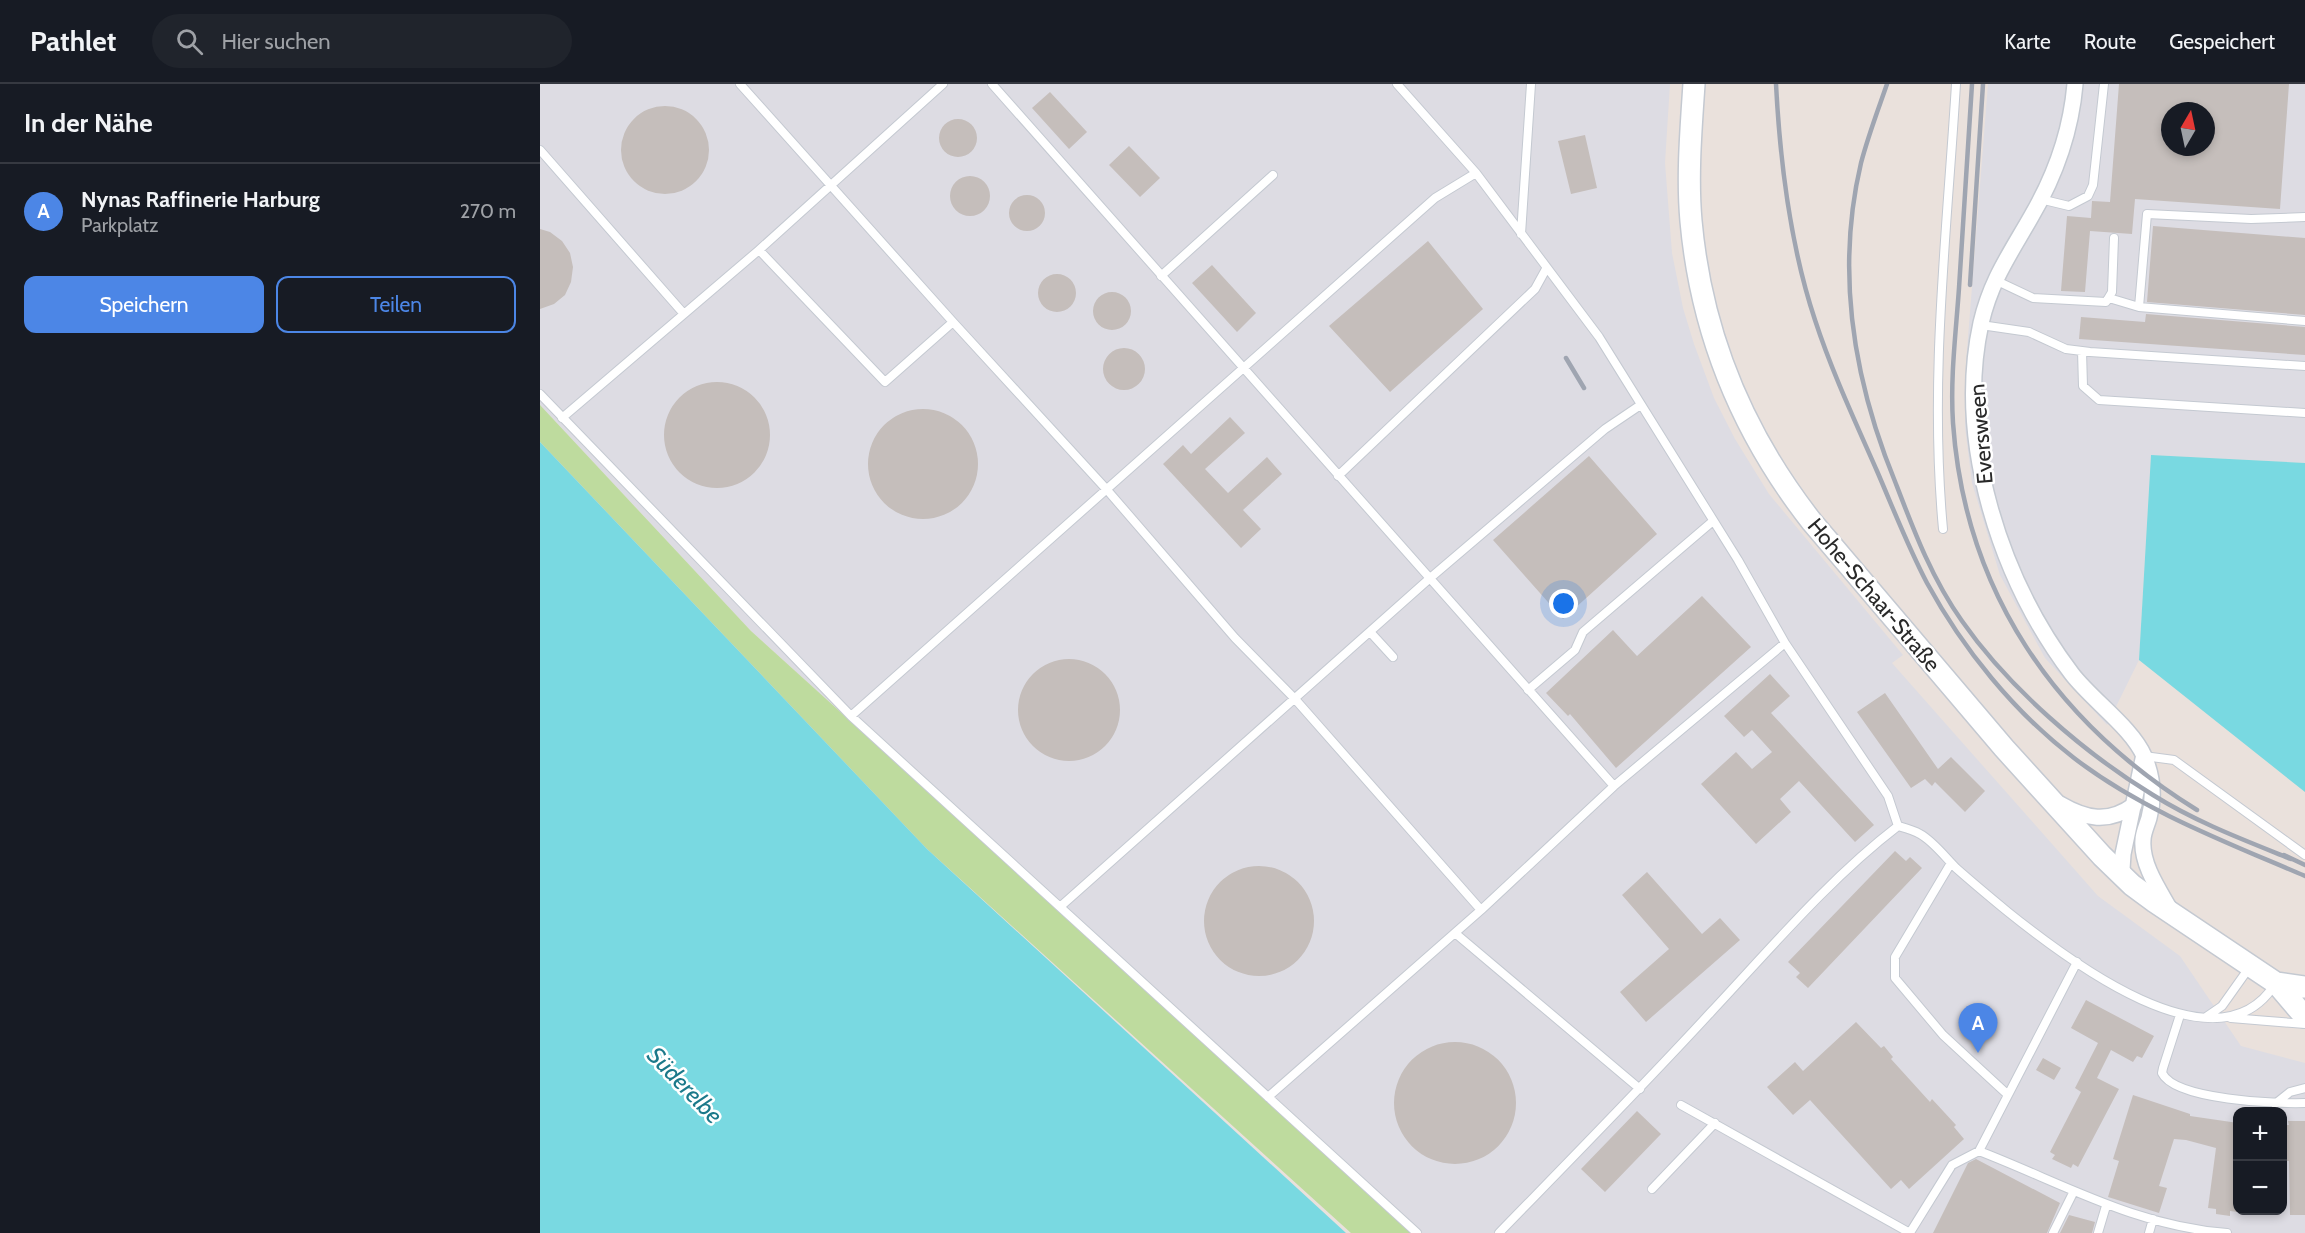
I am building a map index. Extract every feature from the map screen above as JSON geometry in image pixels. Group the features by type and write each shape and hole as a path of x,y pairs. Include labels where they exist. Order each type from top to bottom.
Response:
{"main road":[{"name":"Hohe-Schaar-Straße","path":"1694,84 1690,180 1695,261 1706,314 1735,396 1772,467 1806,514 1989,730 2051,799 2112,855 2126,880 2276,983 2305,1017"},
{"name":"Hohe-Schaar-Straße","path":"2276,983 2305,987"}],"street":[{"name":"Eversween","path":"2075,84 2073,107 2062,147 2040,199 1995,280 1981,325 1976,368 1976,424 1985,485 1996,528 2014,579 2038,624 2073,675 2128,733 2144,756 2153,783 2153,795 2143,839 2150,872 2173,914"},
{"path":"2112,855 2134,805 2144,756"},
{"path":"2051,799 2076,813 2096,818 2118,815 2134,805"},
{"path":"2112,855 2143,839"}],"lane":[{"path":"740,84 952,322 1108,491 1235,638 1295,699 1481,910"},
{"path":"562,418 759,250 830,183 943,84"},
{"path":"992,84 1614,786"},
{"path":"1397,84 1476,174 1599,338 1639,406 1713,521 1785,643 1888,796 1898,826"},
{"path":"1521,234 1531,84"},
{"path":"1943,529 1938,474 1938,345 1956,84"},
{"path":"2040,199 2069,206 2088,196 2093,185 2104,84"},
{"path":"540,150 684,314"},
{"path":"851,716 1108,491 1435,198 1476,174"},
{"path":"1161,276 1273,175"},
{"path":"2139,307 2147,214 2251,219 2305,217"},
{"path":"1995,280 2033,298 2102,303 2109,298 2114,238"},
{"path":"759,250 885,382 952,322"},
{"path":"1338,476 1535,290 1546,269"},
{"path":"2109,298 2139,307 2305,321"},
{"path":"1981,325 2029,332 2066,348 2082,351 2305,366"},
{"path":"2082,351 2080,375 2083,386 2099,400 2305,413"},
{"path":"540,394 851,716 1418,1233"},
{"path":"1061,906 1371,633 1429,579 1605,429 1639,406"},
{"path":"1528,690 1575,650 1582,632 1713,521"},
{"path":"1371,633 1393,657"},
{"path":"1268,1097 1481,910 1614,786 1785,643"},
{"path":"2144,756 2174,760 2305,855"},
{"path":"1898,826 1921,834 2009,913 2078,963 2152,1005 2180,1015 2305,1024"},
{"path":"1499,1233 1641,1089 1797,920 1864,852 1898,826"},
{"path":"1951,863 1895,957 1895,978 1943,1035 2007,1094"},
{"path":"1455,933 1641,1089"},
{"path":"1681,1105 1911,1232 1953,1165 1979,1151 2078,963"},
{"path":"2205,1018 2222,1006 2250,966"},
{"path":"2221,1017 2252,1010 2261,1004 2276,983"},
{"path":"2180,1015 2163,1068 2164,1077 2205,1094 2239,1101 2275,1104 2305,1103"},
{"path":"2275,1104 2290,1092 2305,1088"},
{"path":"1652,1189 1715,1123"},
{"path":"1979,1151 2106,1206 2191,1230 2227,1233"},
{"path":"2053,1233 2073,1193"},
{"path":"2098,1233 2106,1206"},
{"path":"2150,1233 2153,1219"}],"shaded area":[{"path":"540,84 1670,84 1665,163 1672,253 1683,308 1694,344 1714,398 1735,439 1769,494 1903,655 1892,663 2098,896 2180,956 2241,1046 2305,1063 2305,1233 1416,1233 751,631 540,405"},
{"path":"1988,84 2305,84 2305,463 2151,455 2139,660 2107,725 2045,658 2000,575 1972,483 1965,427 1966,363"}],"green space":[{"path":"540,405 751,631 1416,1233 1351,1233 927,849 540,442"}],"water":[{"name":"Süderelbe","path":"540,442 927,849 1346,1233 540,1233"},
{"path":"2151,455 2305,463 2305,792 2139,660"}],"building":[{"path":"2119,84 2289,84 2280,209 2135,199 2132,234 2090,231 2085,292 2061,291 2067,216 2091,218 2092,201 2110,202"},
{"path":"1050,92 1087,132 1069,149 1032,108"},
{"path":"665,106 682,110 696,119 705,133 709,150 705,167 696,181 682,190 665,194 648,190 634,181 625,167 621,150 625,133 634,119 648,110"},
{"path":"958,119 971,125 977,138 971,151 958,157 945,151 939,138 945,125"},
{"path":"1585,135 1597,188 1571,194 1558,141"},
{"path":"1129,146 1160,178 1140,197 1109,165"},
{"path":"970,176 984,182 990,196 984,210 970,216 956,210 950,196 956,182"},
{"path":"1027,195 1039,201 1045,213 1039,225 1027,231 1015,225 1009,213 1015,201"},
{"path":"2153,226 2305,238 2305,315 2147,302"},
{"path":"540,229 550,232 562,241 570,253 573,267 571,282 565,295 554,304 540,309"},
{"path":"1428,241 1483,309 1390,392 1329,326"},
{"path":"1212,265 1256,313 1237,332 1192,283"},
{"path":"1057,274 1071,279 1076,293 1071,307 1057,312 1043,307 1038,293 1043,279"},
{"path":"1112,292 1126,297 1131,311 1126,325 1112,330 1098,325 1093,311 1098,297"},
{"path":"2146,314 2305,327 2305,355 2079,339 2081,317 2145,322"},
{"path":"1124,348 1139,354 1145,369 1139,384 1124,390 1109,384 1103,369 1109,354"},
{"path":"717,382 737,386 754,398 766,415 770,435 766,455 754,472 737,484 717,488 697,484 680,472 668,455 664,435 668,415 680,398 697,386"},
{"path":"923,409 944,413 962,425 974,443 978,464 974,485 962,503 944,515 923,519 902,515 884,503 872,485 868,464 872,443 884,425 902,413"},
{"path":"1230,417 1245,433 1205,469 1228,493 1267,457 1282,474 1243,510 1261,529 1241,548 1163,464 1183,445 1191,454"},
{"path":"1589,456 1657,534 1563,619 1493,540"},
{"path":"1702,596 1751,647 1616,768 1570,714 1568,716 1546,693 1613,630 1637,656"},
{"path":"1069,659 1088,663 1105,674 1116,691 1120,710 1116,729 1105,746 1088,757 1069,761 1050,757 1033,746 1022,729 1018,710 1022,691 1033,674 1050,663"},
{"path":"1770,674 1790,696 1771,713 1874,825 1855,842 1799,781 1780,799 1791,812 1756,844 1701,784 1736,752 1752,769 1772,752 1752,730 1744,737 1724,716"},
{"path":"1885,693 1938,769 1951,757 1985,791 1965,812 1935,782 1932,786 1925,779 1911,788 1857,712"},
{"path":"1895,851 1906,861 1910,857 1922,868 1808,988 1796,977 1800,973 1788,962"},
{"path":"1259,866 1280,871 1298,882 1309,900 1314,921 1309,942 1298,960 1280,971 1259,976 1238,971 1220,960 1209,942 1204,921 1209,900 1220,882 1238,871"},
{"path":"1647,872 1702,934 1720,918 1740,940 1646,1022 1620,992 1669,949 1622,895"},
{"path":"2086,1000 2154,1036 2142,1058 2137,1056 2133,1062 2111,1050 2097,1078 2119,1089 2078,1167 2073,1164 2071,1168 2052,1159 2055,1155 2050,1152 2081,1092 2075,1088 2098,1043 2071,1028"},
{"path":"1856,1022 1881,1048 1884,1046 1893,1057 1891,1059 1930,1102 1932,1099 1956,1125 1954,1127 1964,1139 1909,1189 1901,1180 1891,1189 1810,1100 1793,1115 1767,1087 1795,1062 1803,1071"},
{"path":"1455,1042 1478,1047 1489,1052 1498,1060 1506,1069 1511,1080 1516,1103 1511,1126 1506,1137 1498,1146 1489,1154 1478,1159 1455,1164 1432,1159 1421,1154 1412,1146 1404,1137 1399,1126 1394,1103 1399,1080 1404,1069 1412,1060 1421,1052 1432,1047"},
{"path":"2043,1058 2061,1068 2054,1080 2036,1070"},
{"path":"2133,1095 2190,1114 2190,1116 2233,1122 2233,1211 2230,1211 2230,1216 2216,1214 2216,1209 2208,1208 2216,1148 2174,1139 2159,1186 2167,1188 2159,1213 2108,1197 2119,1161 2113,1159"},
{"path":"1637,1111 1661,1134 1605,1192 1581,1169"},
{"path":"2288,1121 2305,1121 2305,1215 2290,1215 2289,1161 2287,1161 2287,1125 2289,1125"},
{"path":"1976,1159 2060,1203 2047,1233 1933,1233 1968,1163"},
{"path":"2069,1215 2095,1222 2092,1233 2060,1233"}],"railway":[{"path":"1776,84 1780,143 1788,203 1799,262 1815,320 1836,377 1907,541 1927,583 1957,632 1992,678 2031,721 2100,777 2157,810 2215,838 2305,876"},
{"path":"1887,84 1861,163 1853,204 1850,245 1853,327 1869,406 1881,445 1933,572 1951,605 1981,646 2024,694 2074,739 2169,805 2220,830 2291,859"},
{"path":"1972,84 1952,406 1961,485 1976,542 1998,597 2026,647 2061,693 2101,736 2146,775 2197,810"},
{"path":"1970,285 1983,84"},
{"path":"1566,358 1584,388"},
{"path":"2284,855 2305,865"}],"place":[{"name":"Nynas Raffinerie Harburg","path":"1978,1053"}]}
